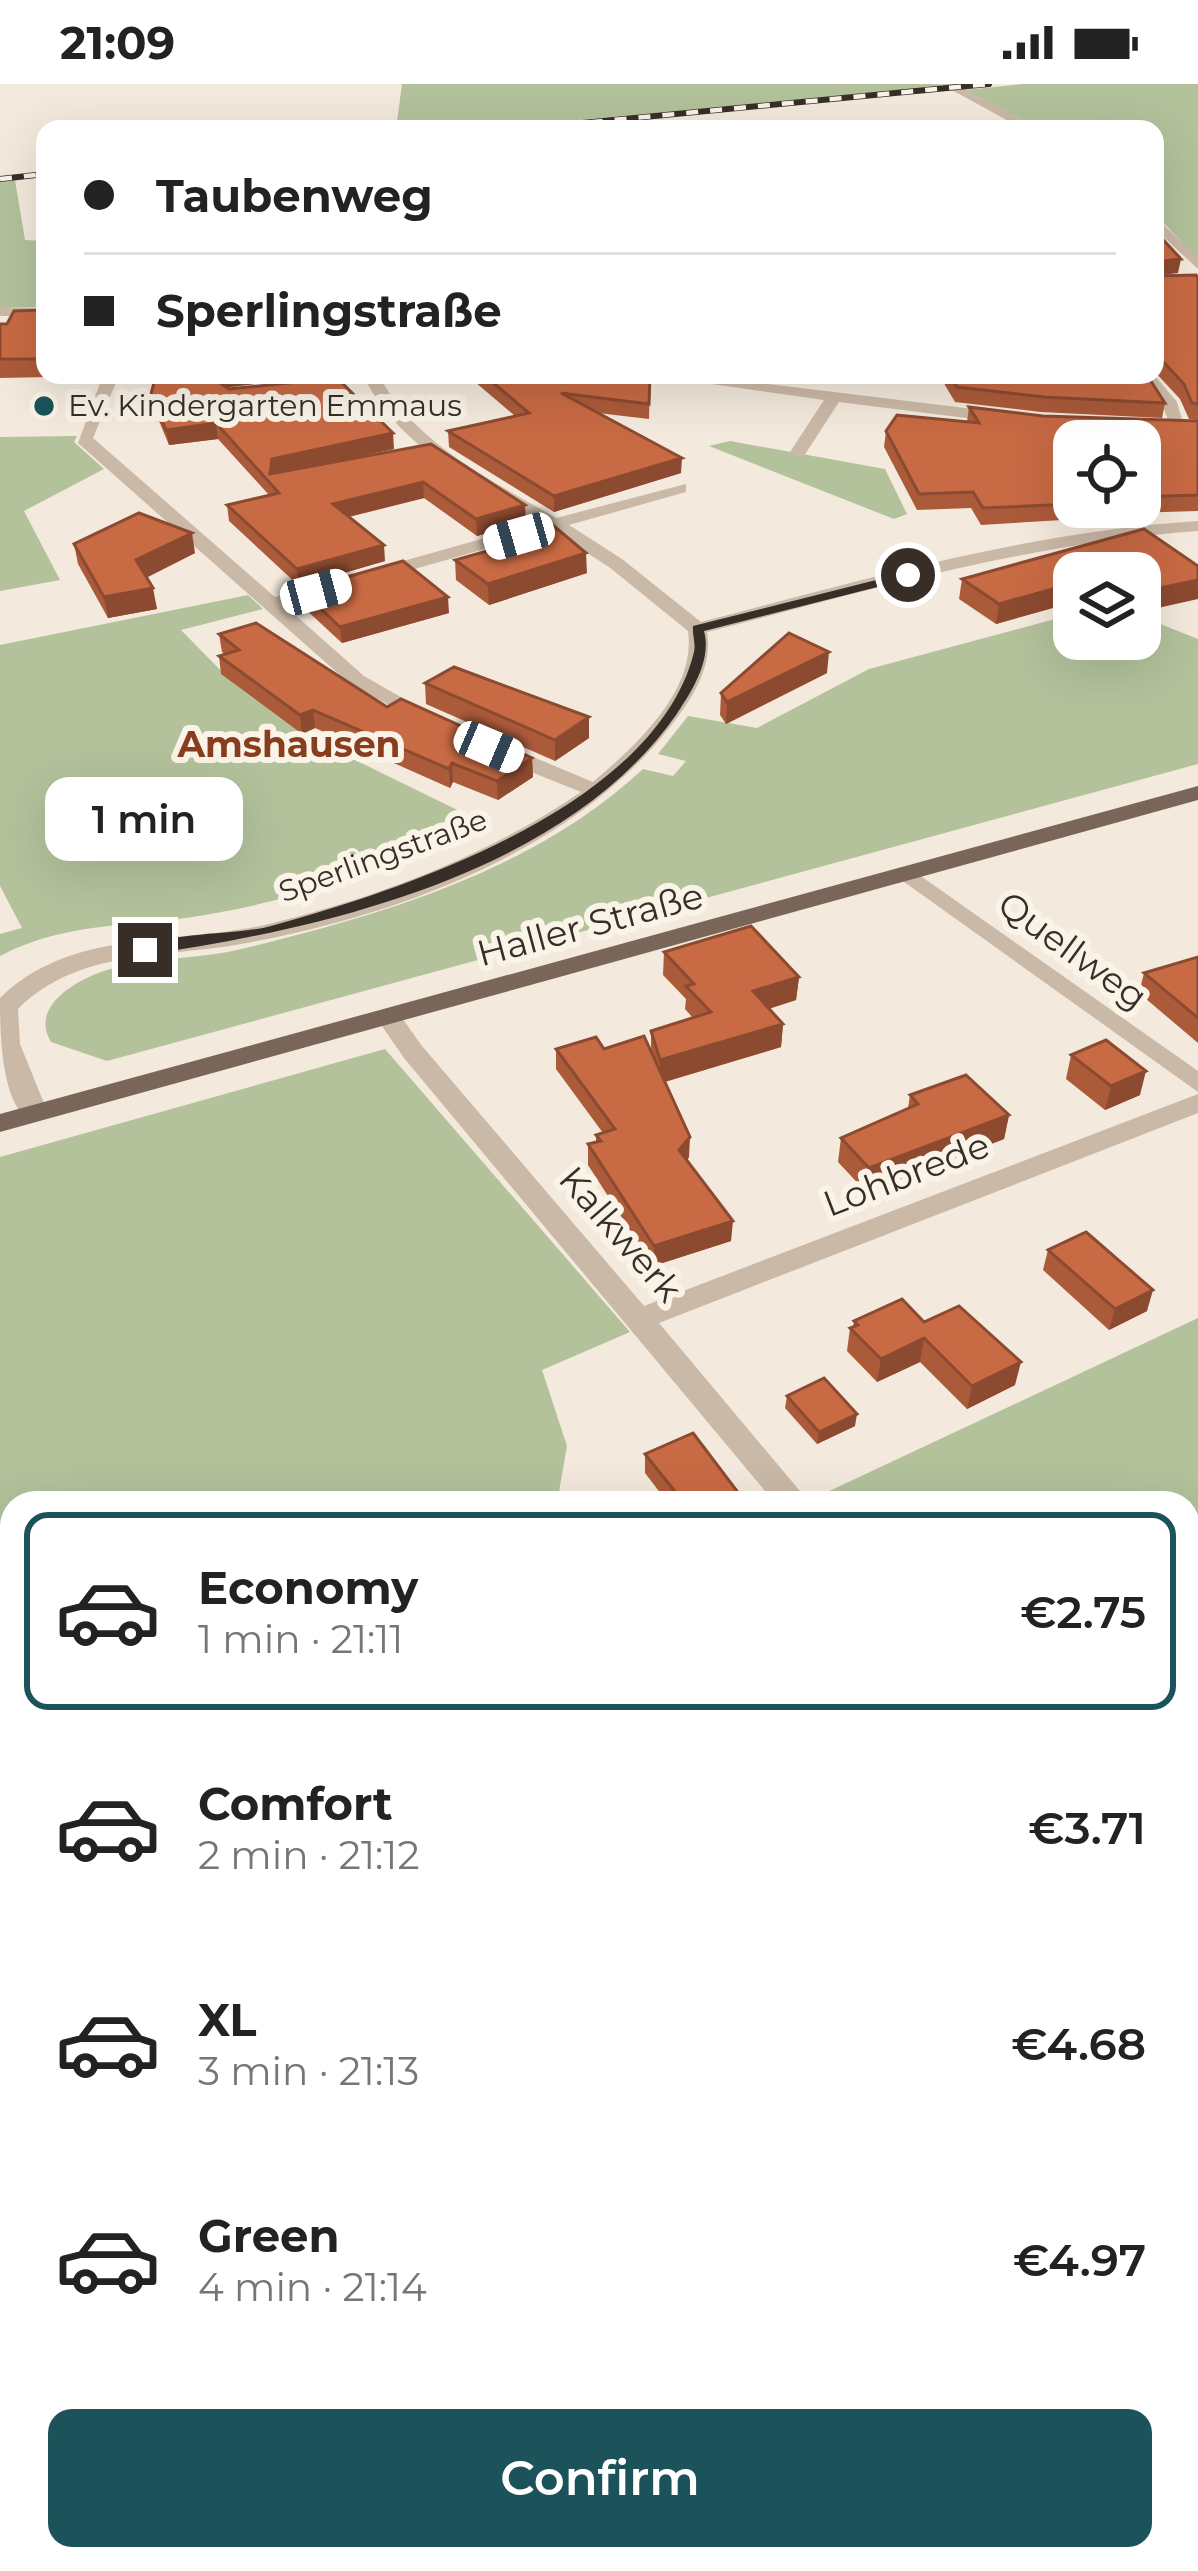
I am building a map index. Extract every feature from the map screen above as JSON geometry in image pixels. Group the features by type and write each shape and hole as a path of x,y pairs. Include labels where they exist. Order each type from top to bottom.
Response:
{"main road":[{"name":"Haller Straße","path":"0,1123 1198,793"}],"street":[{"path":"946,84 1015,120"},
{"path":"1164,230 1198,265"},
{"path":"0,312 36,312"},
{"path":"106,384 83,439 357,680 463,736 597,791"},
{"path":"376,384 426,451 621,568 697,629 993,554 1082,538 1198,526"},
{"path":"726,384 1020,420"},
{"path":"1154,384 1189,429"},
{"path":"798,452 834,398"},
{"path":"272,604 680,488"},
{"name":"Sperlingstraße","path":"34,1113 8,1044 4,1007 10,983 75,960 268,932 393,893 513,844 597,791 648,744 682,697 702,648 697,629"},
{"name":"Quellweg","path":"908,874 1198,1084"},
{"name":"Kalkwerk","path":"388,1016 413,1052 784,1491"},
{"name":"Lohbrede","path":"642,1318 1198,1103"}],"green space":[{"path":"402,84 943,86 578,120 397,120"},
{"path":"1022,84 1198,84 1198,259 1164,223 1164,120 1022,120 965,90"},
{"path":"15,180 25,240 36,241 36,307 0,308 0,182"},
{"path":"77,436 74,442 104,469 24,511 60,580 0,591 0,437"},
{"path":"730,441 885,469 907,514 894,519 709,446"},
{"path":"248,595 263,609 181,630 234,684 302,734 490,826 390,866 287,898 188,918 79,930 0,956 0,934 22,928 0,886 0,645"},
{"path":"1053,620 1053,660 1161,660 1161,624 1198,639 1198,764 107,1061 51,1042 46,1030 50,1008 90,976 117,967 237,950 345,922 452,885 554,836 643,769 673,776 686,761 658,754 688,716 757,728 869,669"},
{"path":"385,1049 630,1332 542,1370 567,1446 559,1491 0,1491 0,1157"},
{"path":"1198,1318 1198,1491 829,1491"}],"building":[{"path":"1164,241 1181,259 1164,261"},
{"path":"1164,276 1198,278 1198,404 1192,403 1184,384 1164,363"},
{"path":"36,310 36,359 0,359 0,324 7,324 14,311"},
{"path":"154,384 222,384 229,389 343,384 393,433 272,459 270,474 431,444 525,505 476,519 423,482 333,504 384,545 297,569 227,505 279,493 216,423 166,430 151,394"},
{"path":"495,384 650,384 649,404 561,393 682,458 554,496 448,431 529,413"},
{"path":"1153,384 1165,403 1044,397 957,387"},
{"path":"969,407 1043,416 1198,421 1198,495 1161,496 1161,420 1053,420 1053,505 983,508 973,492 919,494 886,431 897,415 979,423"},
{"path":"139,513 192,533 136,560 153,588 104,597 74,544"},
{"path":"543,517 586,553 488,584 455,560 516,543 497,530"},
{"path":"1144,529 1198,566 1198,580 1161,588 1161,552 1060,552"},
{"path":"1053,554 1053,589 999,604 962,579"},
{"path":"403,561 448,597 340,627 301,590"},
{"path":"256,623 387,707 401,699 532,758 497,781 452,763 449,769 313,710 300,715 219,656 239,650 219,634"},
{"path":"789,633 829,652 727,702 721,693"},
{"path":"454,667 589,717 555,740 425,683"},
{"path":"751,926 799,977 753,991 783,1024 660,1060 651,1031 711,1012 686,986 694,984 664,952"},
{"path":"1198,957 1198,1018 1144,973"},
{"path":"644,1036 690,1137 679,1150 733,1221 654,1246 588,1144 601,1141 596,1135 615,1129 556,1049 596,1037 604,1049"},
{"path":"1106,1040 1146,1071 1111,1086 1071,1055"},
{"path":"966,1075 1009,1115 869,1168 841,1138 918,1104 910,1095"},
{"path":"1086,1232 1153,1290 1115,1309 1048,1250"},
{"path":"902,1299 924,1322 959,1306 1021,1362 972,1386 924,1338 881,1359 850,1328 858,1325 854,1321"},
{"path":"824,1378 857,1414 819,1432 787,1396"},
{"path":"693,1433 737,1491 675,1491 645,1454"}],"railway":[{"path":"613,120 989,84"},
{"path":"0,179 36,175"}],"place":[{"name":"Ev. Kindergarten Emmaus","path":"44,406"}],"district":[{"name":"Amshausen","path":"289,744"}],"route":[{"path":"145,950 268,932 393,893 513,844 597,791 648,744 682,697 702,648 697,629 908,575"}]}
